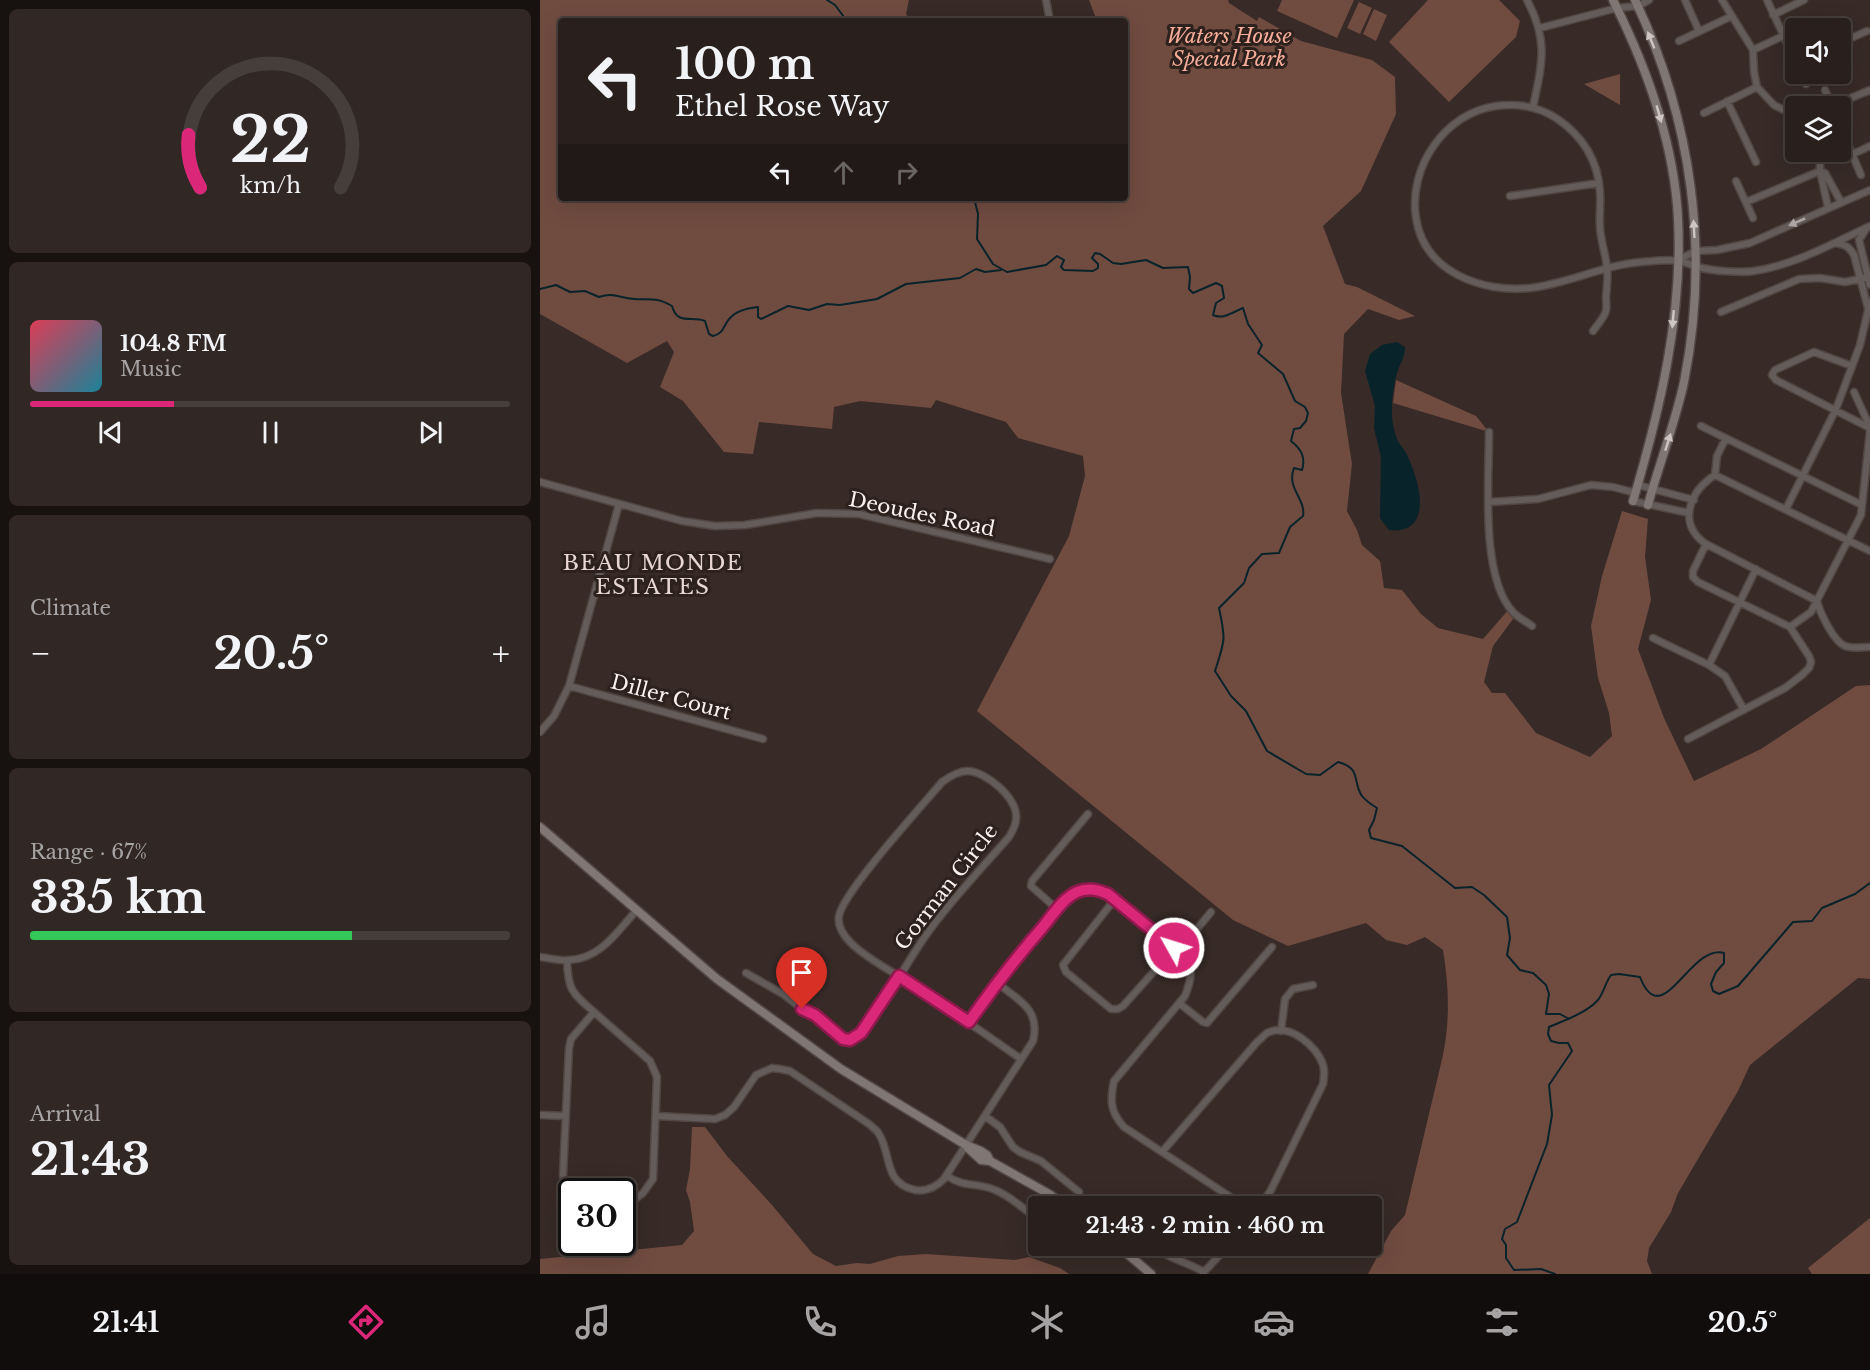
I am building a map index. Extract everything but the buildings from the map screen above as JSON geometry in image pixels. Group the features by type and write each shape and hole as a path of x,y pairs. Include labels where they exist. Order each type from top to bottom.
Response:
{"street":[{"path":"1046,0 1049,18"},
{"path":"1527,0 1540,28 1543,44 1542,62 1533,107"},
{"path":"1540,28 1625,0"},
{"path":"1615,4 1649,0"},
{"path":"1685,0 1699,32"},
{"path":"1722,0 1754,50 1754,72 1758,87 1774,105 1785,110"},
{"path":"1767,0 1785,40"},
{"path":"1773,15 1804,0"},
{"path":"1636,3 1667,80 1688,159 1696,251 1689,350 1683,382 1673,428 1648,505"},
{"path":"1615,4 1646,72 1660,118 1672,172 1678,217 1678,260 1671,343 1654,429 1635,493"},
{"path":"1679,41 1732,16"},
{"path":"1851,38 1867,31"},
{"path":"1754,50 1783,36"},
{"path":"1704,113 1758,87"},
{"path":"1825,90 1828,96"},
{"path":"1851,98 1870,90"},
{"path":"1727,101 1756,162"},
{"path":"1593,331 1606,311 1607,267 1600,227 1599,183 1595,165 1586,146 1572,130 1544,111 1533,107 1504,105 1478,110 1458,121 1438,138 1419,171 1416,218 1426,246 1447,269 1471,282 1497,289 1544,286 1607,267 1641,262 1678,260 1702,268 1754,271 1796,260 1868,227"},
{"path":"1853,154 1870,146"},
{"path":"1851,150 1861,175"},
{"path":"1820,162 1828,207"},
{"path":"1746,202 1820,171 1825,173 1841,202"},
{"path":"1736,181 1753,218"},
{"path":"1510,196 1599,183"},
{"path":"1678,260 1696,251 1717,250 1750,243 1870,190"},
{"path":"1868,227 1859,240 1870,285"},
{"path":"1786,509 1836,409 1860,345 1869,305 1864,299 1861,278 1850,248 1844,244 1832,243"},
{"path":"1721,312 1798,279 1820,278 1845,282 1869,277"},
{"path":"1852,366 1814,352 1775,370 1772,375 1776,380 1836,409 1870,429"},
{"path":"1790,627 1811,612 1861,515 1870,429 1854,392"},
{"path":"1701,426 1862,505"},
{"path":"1489,432 1490,548 1497,586 1513,612 1532,626"},
{"path":"1715,475 1717,456 1726,438"},
{"path":"1715,475 1706,481 1689,513 1688,521 1697,538 1817,601"},
{"path":"1715,475 1870,551"},
{"name":"Deoudes Road","path":"540,482 682,521 715,526 745,525 817,513 859,514 1050,559"},
{"path":"1489,502 1538,499 1591,485 1613,487 1635,493 1653,490 1694,500"},
{"path":"1635,493 1648,505 1689,513"},
{"path":"540,732 554,716 569,686 619,504"},
{"path":"1689,739 1785,688 1809,668 1811,662 1790,627 1698,582 1693,577 1693,571 1706,544"},
{"path":"1708,665 1756,569"},
{"path":"1817,601 1819,611 1842,645 1849,648 1870,647"},
{"path":"1653,638 1725,676 1744,710"},
{"name":"Diller Court","path":"569,686 763,739"},
{"name":"Gorman Circle","path":"899,976 954,899 1013,830 1017,819 1015,808 1009,797 979,773 966,771 952,775 942,782 864,875 839,913 839,924 844,936 853,945 1021,1059"},
{"path":"1057,909 1031,886 1032,881 1088,814"},
{"path":"540,827 717,979 794,1036 841,1069 966,1146 981,1160 990,1161 1052,1196"},
{"path":"969,1022 997,982 1057,909 1075,893 1085,889 1097,890 1115,899 1177,950 1190,969 1190,984 1185,996 1114,1081 1110,1098 1115,1118 1124,1127 1229,1196"},
{"path":"1115,899 1063,965 1066,972 1111,1009 1118,1010 1211,912"},
{"path":"540,957 567,961 593,955 636,911"},
{"path":"1179,1003 1194,1016 1207,1023 1272,947"},
{"path":"567,961 568,984 577,998 650,1060 657,1077 653,1179 636,1198"},
{"path":"746,973 815,1015 843,1039 850,1040 861,1033 899,976"},
{"path":"656,1116 715,1119 725,1115 734,1107 756,1075 772,1068 790,1071 879,1133 891,1172 903,1186 920,1191 928,1190 937,1186 947,1176 1033,1041 1036,1029 1028,1007 997,982"},
{"path":"1281,1031 1285,999 1293,989 1313,985"},
{"path":"564,1178 571,1039 594,1012"},
{"path":"1162,1152 1268,1032 1281,1031 1297,1034 1318,1053 1324,1068 1323,1084 1267,1196"},
{"path":"540,1115 566,1116"},
{"path":"986,1116 1000,1127 1013,1147 1041,1161 1079,1192"},
{"path":"947,1176 956,1182 992,1188 1003,1193 1028,1212"},
{"path":"1130,1256 1152,1274"},
{"path":"1165,1256 1194,1266 1204,1273 1219,1256"}],"green space":[{"name":"Waters House Special Park","path":"540,0 909,0 906,14 909,18 558,18 558,201 1128,201 1128,18 1096,18 1089,0 1228,0 1229,3 1257,21 1259,17 1301,41 1372,60 1395,77 1396,114 1361,191 1323,226 1345,284 1357,287 1415,316 1399,320 1368,309 1344,334 1341,393 1352,464 1347,511 1362,545 1380,561 1384,588 1402,590 1421,614 1438,628 1483,639 1510,608 1516,615 1493,646 1484,682 1492,693 1505,693 1536,733 1590,757 1612,736 1609,713 1598,678 1591,626 1602,576 1622,511 1648,519 1645,557 1651,600 1638,649 1664,718 1694,781 1761,749 1856,686 1870,685 1870,979 1858,978 1750,1065 1738,1091 1678,1193 1671,1212 1649,1248 1647,1261 1652,1274 1368,1274 1378,1256 1382,1256 1382,1248 1391,1231 1405,1215 1443,1055 1448,1003 1443,950 1425,937 1407,945 1386,940 1366,923 1288,946 1233,920 977,711 1069,536 1085,476 1083,456 1018,438 1006,422 936,400 931,408 860,401 834,407 832,429 759,422 753,454 724,452 683,401 660,387 674,352 667,341 627,363 540,314"},
{"path":"1282,0 1354,0 1337,38 1277,11"},
{"path":"1428,0 1499,0 1520,21 1516,37 1449,102 1389,42"},
{"path":"1359,2 1372,8 1360,34 1347,28"},
{"path":"1374,9 1387,15 1376,41 1363,34"},
{"path":"1620,74 1620,105 1584,84"},
{"path":"1396,380 1476,416 1489,432 1393,403"},
{"path":"692,1127 705,1127 727,1156 813,1254 836,1266 870,1264 898,1256 926,1254 1015,1260 1029,1257 1060,1268 1069,1274 540,1274 540,1259 570,1256 636,1256 636,1250 682,1245 694,1231 686,1190 690,1169"},
{"path":"1870,1218 1870,1274 1812,1274 1808,1268"}],"water":[{"path":"1397,342 1405,347 1394,388 1393,421 1398,441 1406,453 1416,480 1420,505 1418,516 1413,524 1403,529 1389,530 1380,518 1381,457 1374,428 1375,406 1365,371 1370,354 1382,345"}],"waterway":[{"path":"827,0 835,5 845,18"},
{"path":"975,201 978,214 977,239 993,264 1007,272 1046,265 1057,256 1064,260 1061,267 1064,270 1093,271 1098,268 1098,264 1092,258 1095,253 1113,263 1146,260 1163,268 1188,267 1189,289 1193,293 1216,283 1222,286 1224,298 1216,303 1213,315 1224,316 1243,308 1248,324 1262,345 1258,353 1283,374 1295,401 1305,407 1308,413 1306,421 1300,428 1294,429 1291,441 1298,447 1303,457 1302,470 1294,468 1292,475 1292,482 1302,504 1303,516 1290,527 1279,553 1262,554 1249,568 1244,583 1219,608 1223,640 1215,671 1231,696 1246,711 1267,751 1306,774 1320,775 1338,762 1346,765 1354,772 1362,796 1377,808 1369,830 1371,838 1402,846 1455,888 1472,887 1484,895 1507,917 1510,938 1507,955 1520,970 1533,973 1546,985 1549,994 1546,1014 1560,1014 1569,1019"},
{"path":"540,289 556,285 570,292 585,291 599,297 613,295 662,301 672,306 674,312 681,318 705,321 709,334 713,336 722,331 733,316 751,308 758,307 758,317 761,319 788,306 809,310 827,304 840,305 877,299 906,284 960,278 976,269 985,272 1001,270"},
{"path":"1555,1274 1541,1269 1514,1270 1506,1258 1506,1245 1502,1239 1505,1229 1517,1222 1547,1144 1552,1115 1549,1085 1572,1051 1568,1043 1551,1041 1548,1034 1549,1027 1592,1005 1599,998 1611,975 1640,977 1649,992 1658,996 1667,992 1688,971 1712,953 1724,953 1724,963 1716,972 1711,984 1713,991 1719,994 1738,986 1793,922 1812,921 1822,908 1855,894 1870,883"}],"district":[{"name":"BEAU MONDE ESTATES","path":"653,575"}],"route":[{"path":"802,1009 815,1015 843,1039 856,1038 899,976 969,1022 1006,971 1057,909 1075,893 1085,889 1108,894 1174,948"}]}
